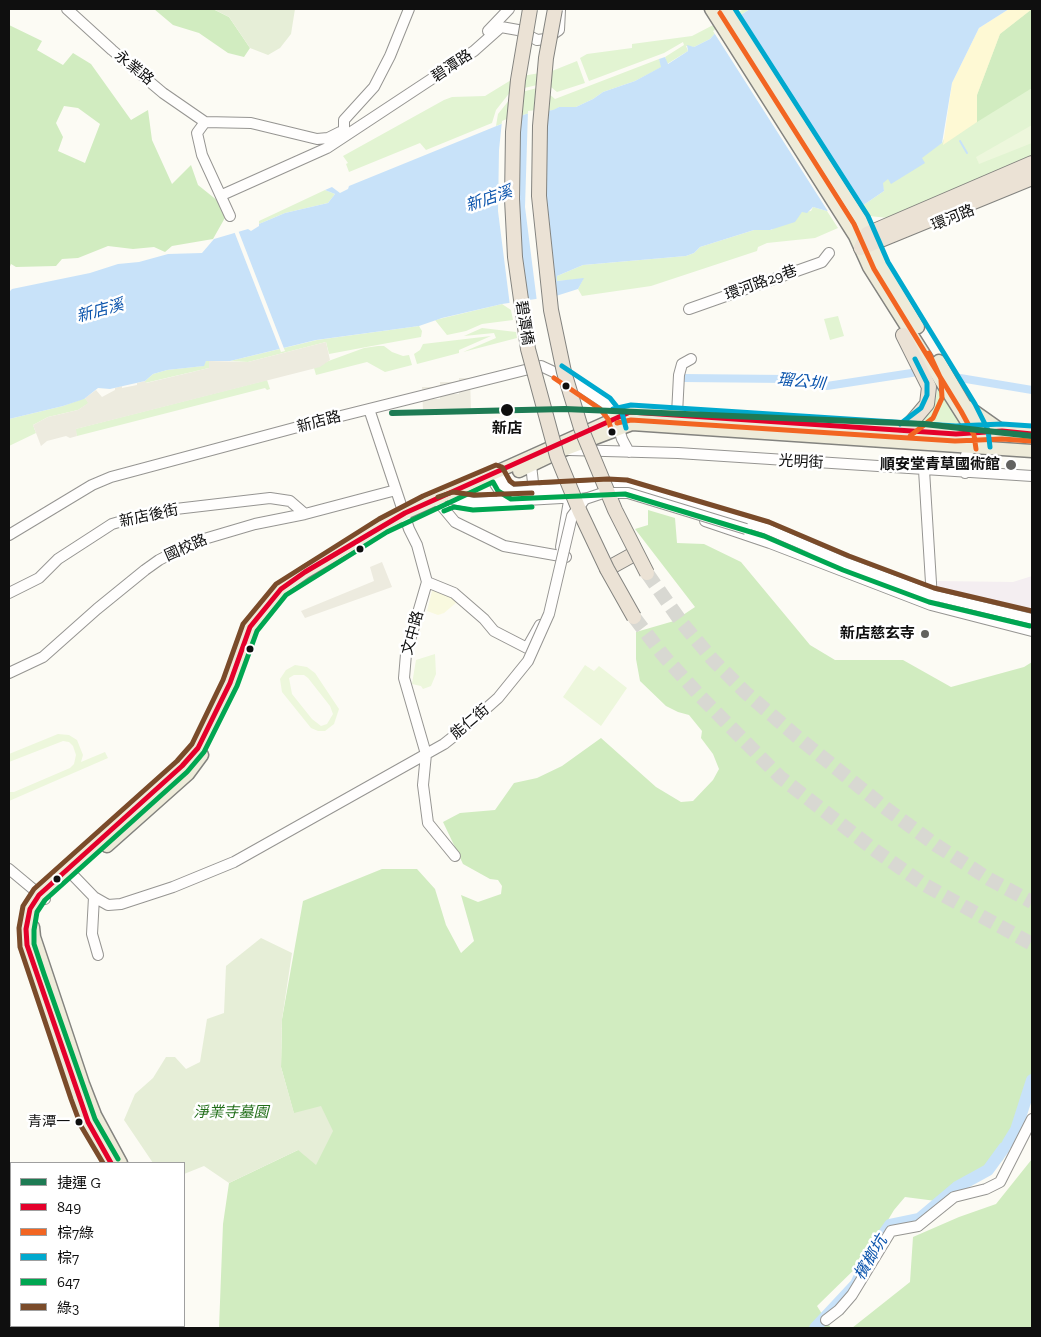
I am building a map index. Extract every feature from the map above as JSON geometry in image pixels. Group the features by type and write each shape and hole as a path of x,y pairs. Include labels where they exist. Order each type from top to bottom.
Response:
{"highway":[{"name":"碧潭橋","path":"530,9 518,80 513,132 512,199 515,257 521,308 530,357 552,441 580,512 607,568 634,617"},
{"name":"碧潭橋","path":"555,9 546,58 540,126 539,196 551,310 564,372 581,428 615,510 647,573"},
{"path":"868,243 1032,163"},
{"path":"941,208 1032,172"},
{"path":"868,243 1032,178"},
{"name":"環河路","path":"868,243 1032,186"},
{"path":"903,335 929,387 926,404 905,430"},
{"path":"607,568 636,553"}],"main road":[{"path":"711,9 850,229 868,243 869,267 919,344 966,422 976,433"},
{"path":"726,9 860,220 868,243 904,305 968,407 976,433 977,448"},
{"path":"905,430 927,413 935,396 934,381 922,359 919,344"},
{"path":"968,407 1002,431"},
{"path":"407,517 453,499 615,416 630,412 905,430 976,433 1002,431 1032,434"},
{"path":"110,1162 88,1122 78,1096 27,944 26,928 30,909 182,766 198,748 230,683 250,627 281,589 305,572 407,517 495,478 632,424 1032,451"},
{"path":"42,897 37,914 34,937 94,1116 119,1162"}],"street":[{"name":"永業路","path":"67,9 112,50 164,93 205,122"},
{"path":"344,130 344,120 374,86 390,56 410,9"},
{"name":"碧潭路","path":"205,122 251,123 281,132 317,139 328,138 427,78 473,45 509,9"},
{"name":"碧潭路","path":"222,195 326,148 474,51 501,27 518,30 537,40 546,39 559,30 560,9"},
{"path":"205,122 197,134 202,156 222,195 230,216"},
{"name":"碧潭路","path":"281,132 305,143 326,148"},
{"name":"環河路29巷","path":"689,309 822,262 829,253"},
{"path":"677,414 678,378 682,364 691,359"},
{"name":"新店路","path":"9,536 92,484 111,477 541,366 558,372 605,403 615,416 629,452"},
{"path":"369,409 407,517 427,582 454,593 484,619 494,631 527,648 539,627 563,556 569,496"},
{"path":"965,473 966,455 977,448"},
{"name":"光明街","path":"569,450 1032,476"},
{"path":"531,465 534,491"},
{"path":"924,470 932,600"},
{"path":"495,478 512,492 534,491 569,496"},
{"path":"495,478 503,496 516,501"},
{"name":"國校路","path":"9,673 44,656 97,609 159,560 194,542 255,524 305,514 396,490"},
{"name":"能仁街","path":"94,897 101,902 115,905 180,884 226,866 426,754 463,729 498,698 515,679 532,653 549,614 572,516 585,499 603,493 628,493 772,538"},
{"path":"453,499 472,503 569,496 613,496 629,499 772,538 932,600 1032,631"},
{"name":"新店後街","path":"9,593 39,578 58,559 112,524 136,517 167,510 270,498 290,500 305,514"},
{"path":"440,504 455,522 504,546 563,556"},
{"name":"文中路","path":"427,582 403,671 426,754 424,785 428,823 454,856"},
{"path":"932,600 1032,620"},
{"path":"9,869 42,897"},
{"path":"69,872 94,897 92,934 98,955"},
{"path":"826,1320 839,1310 852,1295 891,1231 918,1226 954,1197 986,1189 1000,1182 1032,1119"}],"shaded area":[{"path":"326,342 330,360 320,367 76,429 77,436 70,438 66,436 47,441 41,446 33,425 48,417 78,410 88,403 85,398 96,390 102,397 115,390 115,388 122,386 122,388 137,385 137,383 145,381 146,383 209,368 209,361 248,362"},
{"path":"459,378 470,378 471,410 423,410 422,387 433,387 434,399 440,399 440,382 452,382 452,394 459,394"},
{"path":"382,562 392,587 305,618 301,611 374,581 370,567"},
{"path":"1032,576 1032,608 966,598 938,591 937,581 1013,582"},
{"path":"9,1235 10,1327 75,1328 9,1328"}],"green space":[{"path":"154,9 213,9 229,17 250,48 244,57 228,53 199,33 173,25"},
{"path":"213,9 295,9 291,34 280,48 268,55 250,48 229,17"},
{"path":"744,9 750,9 719,29 710,39 694,47 686,46 688,51 667,64 665,57 684,45 683,42 664,53 589,81 580,58 587,54 632,48 632,44 692,36"},
{"path":"1009,9 1032,9 1032,159 888,218 869,216 862,206 884,191 882,183 884,178 942,143"},
{"path":"1032,9 1032,88 977,122 977,95 1000,34"},
{"path":"9,25 42,41 37,50 63,65 73,53 91,64 131,120 148,110 152,140 172,184 191,165 198,185 218,201 226,216 213,239 172,246 165,252 154,247 133,249 108,246 78,258 62,259 56,266 16,267 11,264 9,269","holes":["64,106 78,108 100,124 85,163 58,151 63,137 56,123"]},
{"path":"659,59 662,67 635,81 603,92 576,107 559,107 554,110 526,114 496,126 498,114 514,94 541,87 555,99"},
{"path":"577,61 585,83 557,92 546,83 511,91 496,110 492,123 426,150 420,143 349,172 346,164 348,163 343,156 444,100 452,97 485,96 516,77 552,71"},
{"path":"1032,125 1032,143 979,164 976,157"},
{"path":"325,190 335,194 328,203 285,213 259,224 259,221"},
{"path":"813,207 827,211 838,228 815,238 767,243 758,247 757,251 651,286 582,296 578,289 583,279 557,281 557,276 583,265 686,256 694,253 700,247 754,230 771,230 802,212 811,211"},
{"path":"502,304 511,310 513,320 482,324 466,331 447,335 435,320"},
{"path":"838,316 844,336 830,340 824,319"},
{"path":"419,326 422,331 421,337 329,354 326,342 248,362 230,361 317,340"},
{"path":"482,328 516,332 517,338 463,352 496,338 494,333 464,336"},
{"path":"491,336 459,350 459,353 417,364 414,354 420,350 423,344"},
{"path":"384,346 392,352 403,356 409,355 412,365 385,372 367,362 316,375 314,368 323,363 364,348"},
{"path":"206,361 209,361 209,368 145,383 153,374 167,370 203,366"},
{"path":"267,380 270,389 267,390 265,388 77,436 75,429"},
{"path":"938,386 963,424 920,421 935,404"},
{"path":"85,398 89,403 78,410 48,417 33,425 36,433 9,446 9,419 63,406"},
{"path":"648,510 675,518 677,543 704,544 741,562 810,645 835,660 903,660 951,687 1024,667 1032,662 1032,1075 1003,1160 936,1201 905,1197 894,1210 864,1260 817,1306 831,1328 219,1328 223,1224 229,1183 298,1150 294,1114 281,1067 282,1019 303,901 382,869 417,869 435,889 446,925 461,953 474,941 461,895 478,902 501,894 502,886 498,880 490,879 463,864 443,822 460,813 495,810 514,783 537,778 562,766 601,738 656,787 681,802 693,801 713,780 719,769 713,754 701,738 702,731 689,715 666,706 640,681 636,659 636,632 674,621 695,607 635,529 648,525"},
{"path":"433,587 451,595 457,602 444,613 438,615 427,611"},
{"path":"435,654 436,674 431,686 423,689 421,686 412,684 416,660"},
{"path":"295,665 307,667 315,673 339,709 334,724 325,731 311,728 282,692 280,679 286,670","holes":["294,675 304,675 330,706 333,714 327,724 321,726 312,719 292,694 289,678"]},
{"path":"585,665 594,671 599,666 627,688 601,726 563,697"},
{"path":"58,734 69,735 77,740 83,755 81,762 105,752 108,758 9,801 9,792 14,792 70,768 74,764 76,755 73,746 69,742 63,741 9,762 9,754"},
{"name":"淨業寺墓園","path":"261,938 292,953 282,1019 281,1067 294,1113 321,1106 333,1131 316,1165 298,1150 229,1183 204,1166 185,1174 185,1162 152,1162 124,1120 135,1094 153,1078 166,1057 175,1057 186,1069 200,1062 207,1019 224,1013 226,966"},
{"path":"1032,1159 1032,1328 852,1328 910,1282 913,1237 959,1217 996,1204"}],"sand":[{"path":"1009,9 1032,9 1000,34 977,95 977,122 943,145 952,83 979,28"}],"water":[{"name":"新店溪","path":"750,9 1009,9 979,28 952,83 942,143 922,158 925,163 891,184 888,179 883,183 884,191 862,206 827,211 813,207 807,213 802,212 795,222 770,230 754,230 700,247 694,253 686,256 583,265 557,276 557,281 584,278 578,289 556,296 502,304 442,318 419,326 316,340 230,361 206,361 204,366 167,370 153,374 145,381 110,389 98,388 84,399 9,419 9,292 12,289 168,254 202,253 214,239 248,229 251,231 259,226 259,224 285,213 328,203 335,194 325,190 332,187 340,193 348,189 349,186 526,114 553,110 559,107 576,107 603,92 635,81 661,67 659,59 665,57 668,64 688,51 687,45 694,47 710,39 719,29"}],"pier":[{"path":"740,13 864,208 829,213 713,31"},
{"path":"545,109 543,177 554,299 537,302 525,207 528,111"},
{"path":"521,113 515,210 526,303 510,306 498,211 499,150 502,121"},
{"path":"238,230 285,351 281,352 234,231"}],"waterway":[{"path":"960,141 967,153"},
{"name":"瑠公圳","path":"683,378 786,379 827,386 918,372"},
{"name":"瑠公圳","path":"954,377 1032,390"},
{"name":"檳榔坑","path":"1008,1143 1016,1130 1032,1080"},
{"name":"檳榔坑","path":"815,1328 856,1284 871,1252 890,1225 919,1219 957,1187 988,1170 1004,1148"}],"tunnel":[{"path":"647,573 682,623 713,660 745,692 795,735 888,810 936,845 989,879 1032,902"},
{"path":"634,617 663,655 700,696 780,777 876,851 925,885 1032,944"}],"metro line":[{"name":"G","path":"392,413 565,409 924,424 1032,436"}],"transit line":[{"name":"棕7","path":"735,9 868,216 888,262 975,404 988,430 990,447"},
{"name":"棕7綠","path":"720,13 854,224 874,269 961,411 974,435 976,449"},
{"name":"棕7綠","path":"910,436 933,418 942,398 941,379 929,353"},
{"name":"棕7","path":"900,424 921,408 927,395 927,383 915,359"},
{"name":"棕7","path":"562,366 610,398 622,413 626,428"},
{"name":"棕7綠","path":"554,378 600,409 608,419 612,432"},
{"name":"棕7","path":"613,409 631,405 956,426 1002,424 1032,426"},
{"name":"849","path":"110,1162 88,1122 27,945 26,929 30,909 39,895 182,766 198,748 230,683 250,627 281,589 305,572 405,513 630,412 956,434 1002,431 1032,434"},
{"name":"棕7綠","path":"617,423 631,420 955,441 1002,439 1031,441"},
{"name":"綠3","path":"102,1162 81,1126 20,947 19,928 23,906 34,889 177,761 192,744 223,680 243,624 276,584 379,519 423,496 496,465 502,467 510,481 514,484 608,479 627,480 769,522 849,556 934,588 1032,611"},
{"name":"647","path":"118,1159 95,1119 34,944 37,912 45,900 187,772 204,752 237,686 257,631 286,595 387,532 493,482 498,491 511,499 625,494 764,536 843,570 929,602 1030,626"},
{"name":"綠3","path":"438,497 453,492 474,495 532,493"},
{"name":"647","path":"444,511 454,507 473,510 532,507"}],"place":[{"name":"新店","path":"507,410"},
{"name":"順安堂青草國術館","path":"1011,465"},
{"name":"新店慈玄寺","path":"925,634"},
{"name":"青潭一","path":"79,1122"}]}
